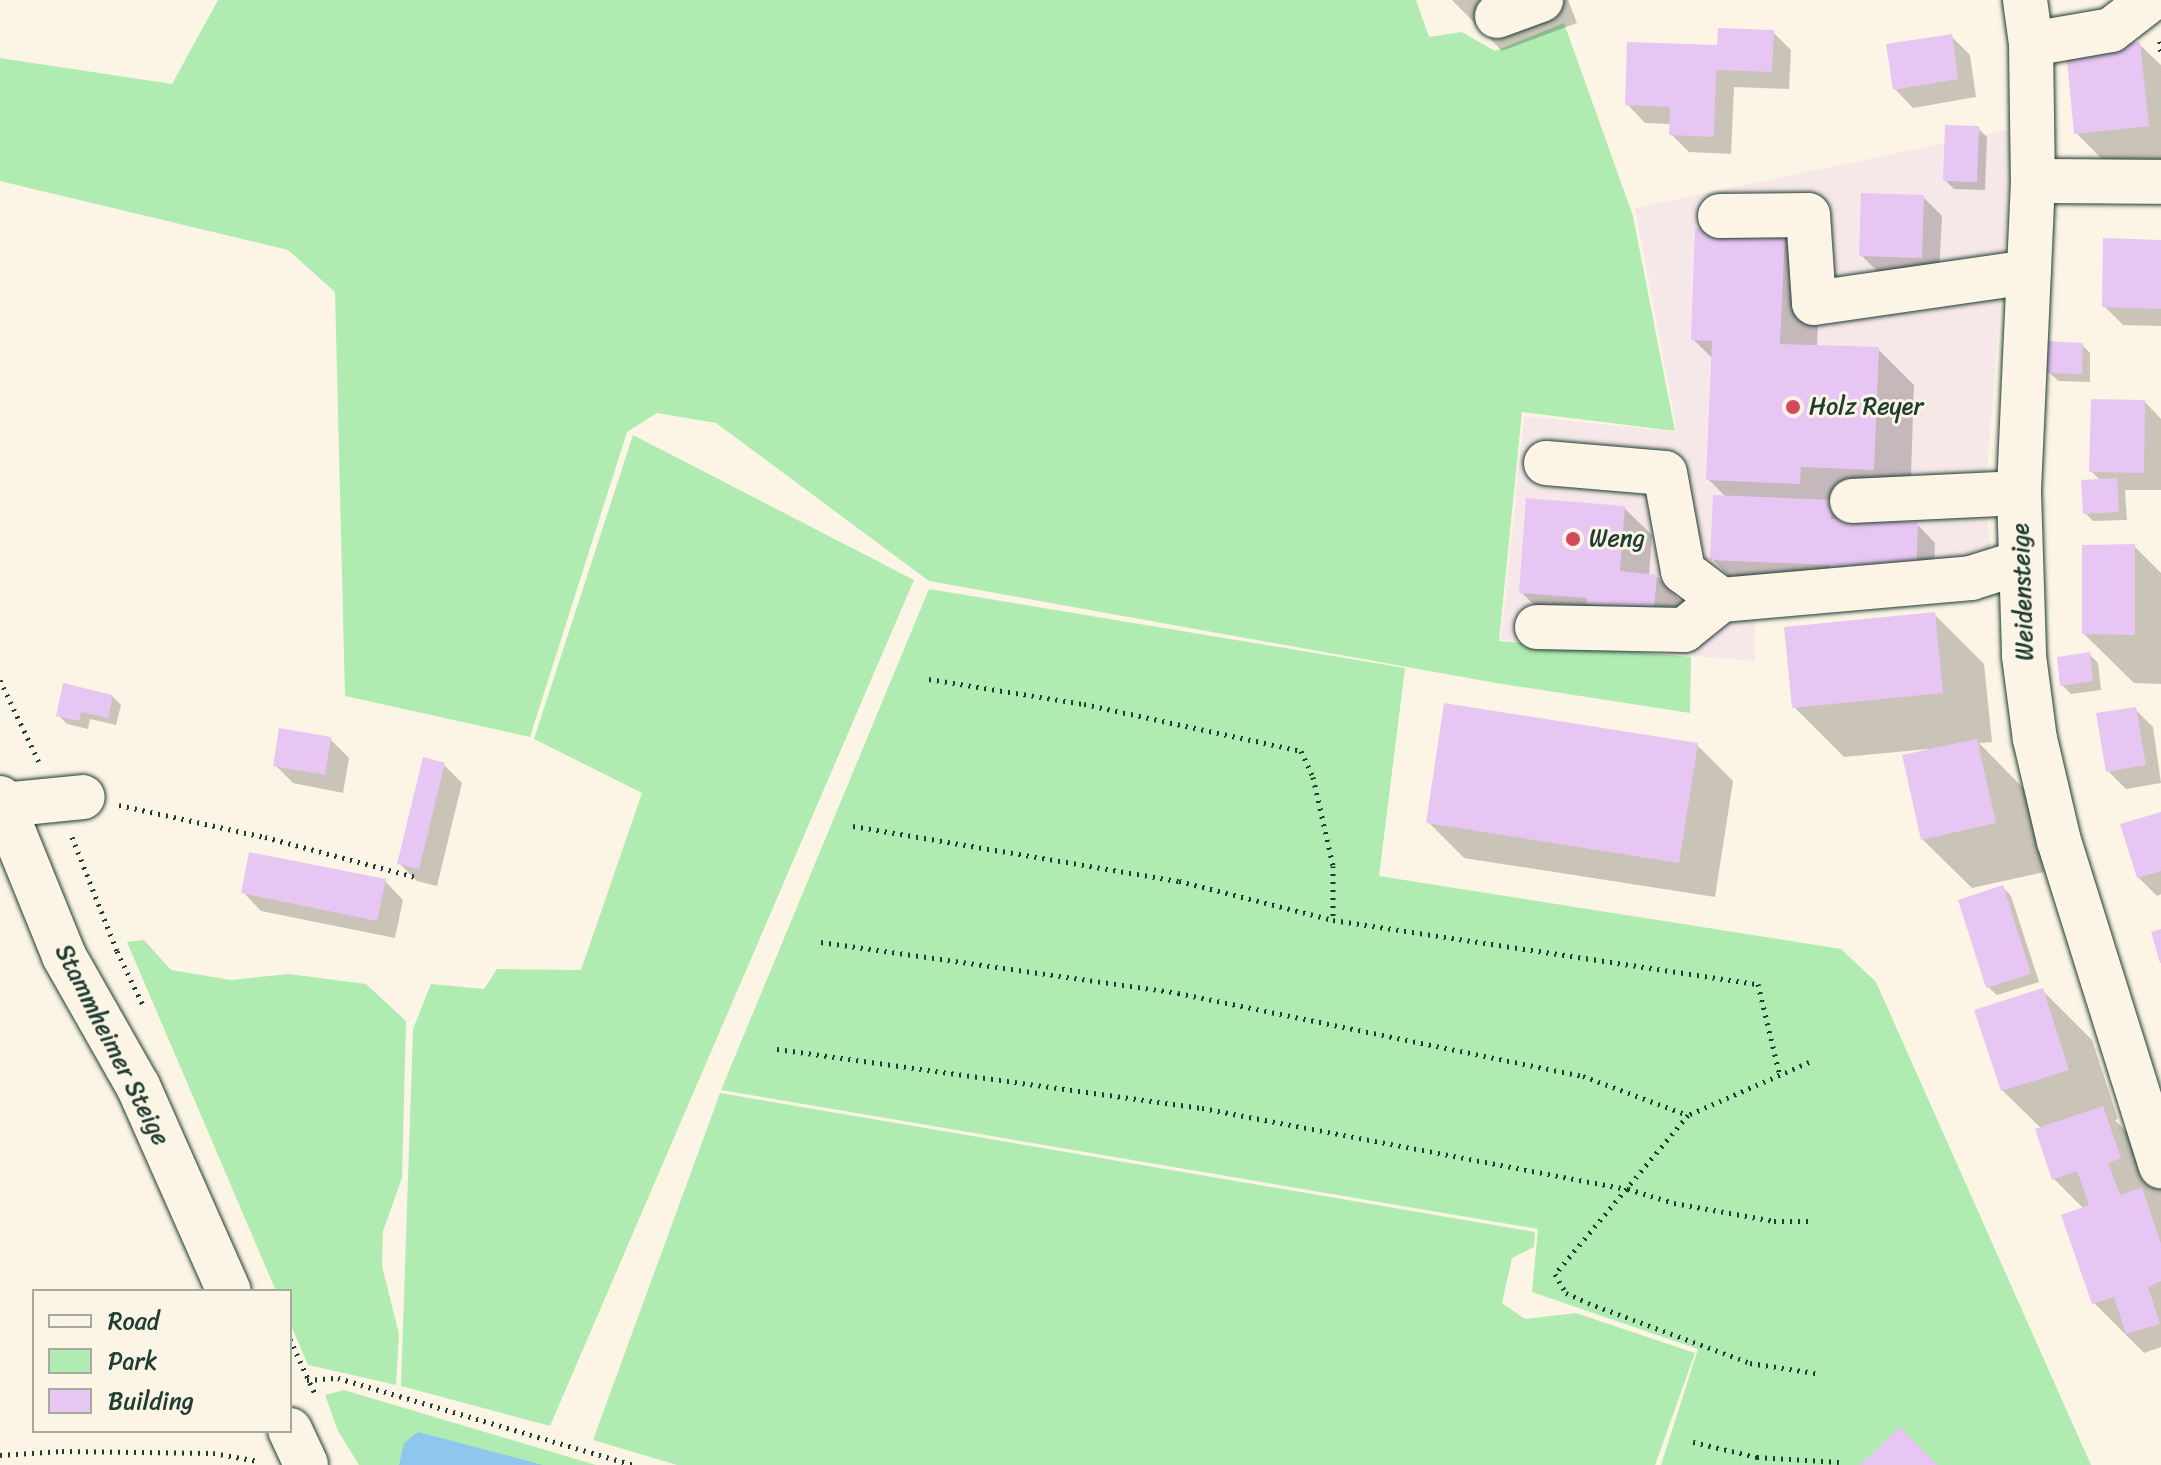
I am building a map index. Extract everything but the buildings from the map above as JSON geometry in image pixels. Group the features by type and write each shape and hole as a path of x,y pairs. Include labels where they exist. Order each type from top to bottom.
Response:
{"street":[{"path":"1497,16 1541,0"},
{"name":"Weidensteige","path":"2025,0 2031,44 2033,181 2019,493 2024,656 2035,739 2059,841 2161,1166"},
{"path":"2031,44 2111,30 2150,0"},
{"path":"2033,181 2161,182"},
{"path":"1720,216 1808,215 1814,303 2029,272"},
{"path":"1546,463 1665,473 1683,571 1721,600"},
{"path":"1852,501 2019,493"},
{"path":"1537,627 1684,630 1721,600 1971,578 2019,563"},
{"path":"2,801 70,799"},
{"name":"Stammheimer Steige","path":"2,801 64,956 138,1086 228,1289"}],"path":[{"path":"929,679 1084,704 1301,751 1313,777 1331,853 1333,920"},
{"path":"0,680 70,799 117,951 149,1018"},
{"path":"70,799 265,837 419,878"},
{"path":"853,826 1179,881 1333,920 1758,984 1780,1076"},
{"path":"821,942 1178,993 1583,1076 1688,1115"},
{"path":"777,1049 1202,1108 1628,1189 1703,1208 1774,1221 1808,1221"},
{"path":"1809,1062 1688,1115 1555,1274 1566,1293 1750,1363 1815,1373"},
{"path":"307,1380 338,1378 633,1465"},
{"path":"1693,1442 1757,1457 1839,1462"},
{"path":"0,1455 62,1451 213,1453"}],"shaded area":[{"path":"2013,129 1985,500 1995,588 1755,607 1755,661 1501,640 1524,416 1677,432 1635,208"}],"green space":[{"path":"218,0 1416,0 1429,37 1462,32 1495,51 1564,23 1633,216 1675,431 1522,412 1499,641 1691,657 1690,713 1496,683 929,581 716,423 657,413 627,432 530,737 345,696 335,292 288,250 0,181 0,58 172,84"},
{"path":"633,435 914,580 550,1426 401,1386 413,1029 431,984 484,989 497,969 581,970 642,793 534,739"},
{"path":"929,589 1405,668 1379,876 1841,949 1876,982 2091,1465 1661,1465 1698,1349 1532,1292 1538,1229 721,1090"},
{"path":"144,940 171,970 231,980 289,974 366,984 406,1021 402,1178 383,1231 382,1266 399,1334 396,1385 308,1365 292,1328 292,1289 275,1289 127,942"},
{"path":"720,1093 1535,1232 1534,1247 1512,1258 1502,1303 1525,1319 1576,1313 1695,1353 1655,1465 677,1465 593,1440"},
{"path":"344,1390 596,1465 359,1465 338,1431 325,1395"}],"water":[{"path":"418,1432 543,1465 399,1465 404,1443"}],"place":[{"name":"Holz Reyer","path":"1793,407"},
{"name":"Weng","path":"1573,539"}]}
